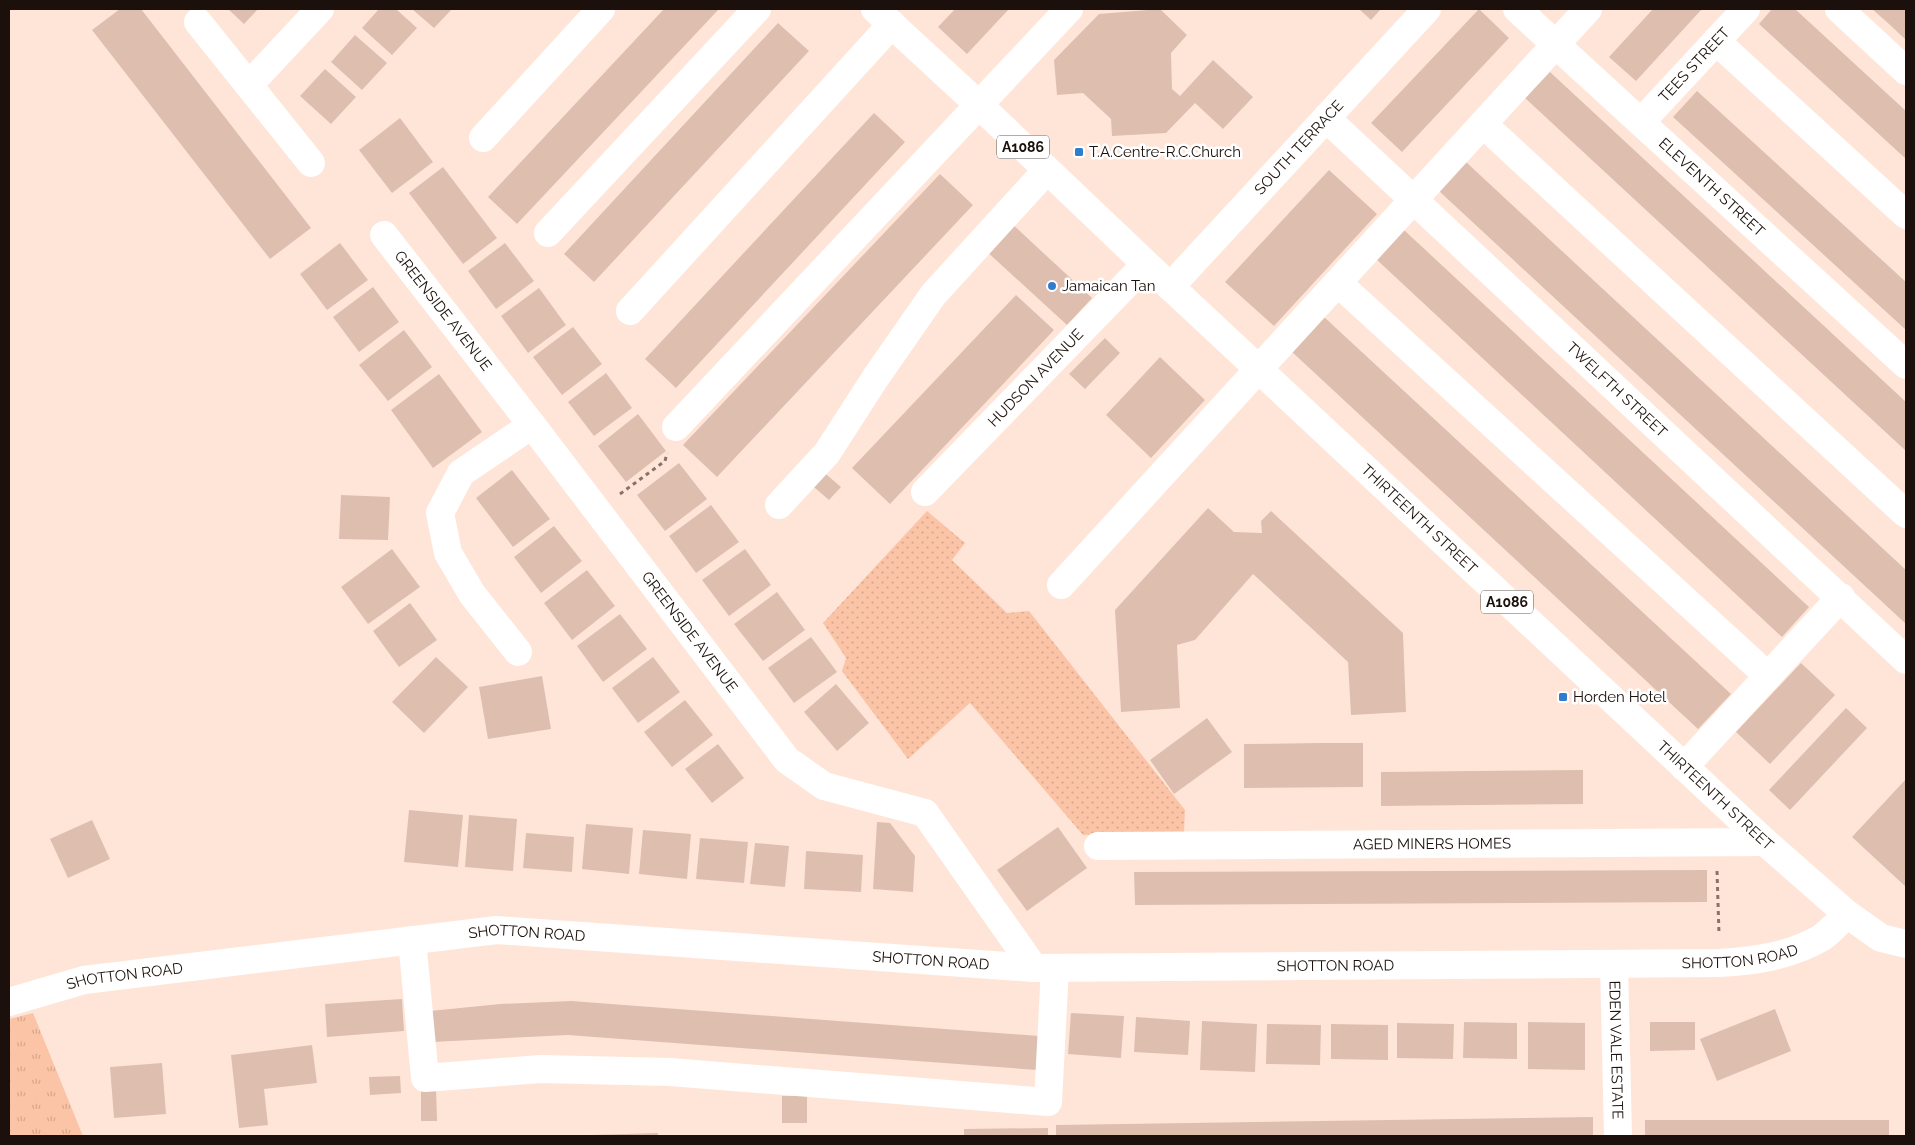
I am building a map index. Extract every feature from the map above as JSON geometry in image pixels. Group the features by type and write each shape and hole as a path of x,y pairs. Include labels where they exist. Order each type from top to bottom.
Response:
{"street":[{"path":"248,85 320,9"},
{"path":"483,138 601,9"},
{"path":"548,233 758,9"},
{"path":"676,427 1069,9"},
{"name":"SOUTH TERRACE","path":"1170,287 1427,9"},
{"name":"ELEVENTH STREET","path":"1517,9 1906,365"},
{"path":"1061,585 1588,9"},
{"name":"TEES STREET","path":"1641,122 1746,9"},
{"path":"1839,9 1906,71"},
{"path":"630,311 888,15"},
{"name":"A1086","path":"888,15 1046,170 1170,287"},
{"path":"198,22 311,163"},
{"path":"1716,41 1906,215"},
{"name":"TWELFTH STREET","path":"1326,118 1841,597 1906,660"},
{"path":"1483,124 1906,514"},
{"path":"779,505 827,453 876,377 933,295 1046,170"},
{"name":"GREENSIDE AVENUE","path":"384,235 532,424 787,760 824,786 925,813 1044,968"},
{"name":"HUDSON AVENUE","path":"925,492 1146,264"},
{"path":"1338,283 1768,676"},
{"name":"THIRTEENTH STREET","path":"1170,287 1684,767 1847,914"},
{"path":"518,652 472,594 448,553 440,513 461,473 532,424"},
{"path":"1684,767 1841,597"},
{"name":"AGED MINERS HOMES","path":"1098,846 1765,842"},
{"name":"A1086","path":"1847,914 1881,938 1906,944"},
{"name":"SHOTTON ROAD","path":"9,1002 84,980 497,930 1044,968 1720,963 1749,962 1793,952 1822,937 1847,914"},
{"path":"412,940 425,1078 541,1069 670,1072 1048,1102 1044,968"},
{"name":"EDEN VALE ESTATE","path":"1614,964 1618,1136"}],"path":[{"path":"598,511 665,461 676,427"},
{"path":"1717,842 1720,963"}],"green space":[{"path":"927,511 965,543 952,560 1007,613 1029,611 1185,810 1184,833 1083,835 970,703 908,759 842,671 846,658 823,623"},
{"path":"33,1013 83,1136 9,1136 9,1019"}],"building":[{"path":"120,9 141,9 311,228 270,259 92,30"},
{"path":"228,9 258,9 244,24"},
{"path":"379,9 396,9 417,28 392,55 362,28"},
{"path":"412,9 452,9 434,28"},
{"path":"664,9 719,9 517,224 488,197"},
{"path":"955,9 1009,9 967,54 938,27"},
{"path":"1160,9 1187,35 1171,53 1172,89 1180,96 1213,60 1253,97 1223,129 1195,103 1166,133 1112,136 1111,119 1083,93 1057,95 1054,60 1099,14"},
{"path":"1359,9 1381,9 1371,20"},
{"path":"1479,9 1509,38 1402,152 1371,123"},
{"path":"1653,9 1702,9 1636,81 1609,57"},
{"path":"1772,9 1795,9 1906,111 1906,159 1759,24"},
{"path":"1872,9 1906,9 1906,40 1889,24"},
{"path":"778,23 809,51 594,282 564,254"},
{"path":"355,35 387,63 362,90 331,62"},
{"path":"325,69 356,97 331,124 300,96"},
{"path":"1550,72 1906,402 1906,451 1525,98"},
{"path":"1697,91 1906,282 1906,330 1673,117"},
{"path":"874,113 905,142 676,388 645,359"},
{"path":"400,118 433,162 392,193 359,150"},
{"path":"1466,162 1906,570 1906,624 1439,191"},
{"path":"443,167 497,238 463,264 409,193"},
{"path":"1329,170 1377,214 1274,326 1225,282"},
{"path":"940,174 973,205 717,477 683,445"},
{"path":"1010,222 1092,298 1067,325 984,249"},
{"path":"1404,230 1809,607 1782,637 1376,259"},
{"path":"340,243 368,280 327,310 300,274"},
{"path":"505,243 534,281 496,309 468,271"},
{"path":"373,287 399,322 359,352 333,317"},
{"path":"539,288 566,325 528,353 501,316"},
{"path":"1016,295 1054,330 890,504 852,468"},
{"path":"1323,316 1731,694 1698,729 1291,351"},
{"path":"573,327 602,364 562,395 533,357"},
{"path":"404,330 432,367 388,401 359,365"},
{"path":"1105,338 1120,353 1085,389 1069,374"},
{"path":"1160,357 1205,400 1151,458 1106,415"},
{"path":"606,373 632,408 594,436 568,402"},
{"path":"439,374 482,432 433,468 391,410"},
{"path":"638,414 666,451 626,482 598,446"},
{"path":"679,463 707,499 665,531 637,495"},
{"path":"820,469 841,487 829,500 808,482"},
{"path":"512,470 550,519 513,547 476,498"},
{"path":"341,495 390,497 388,540 339,539"},
{"path":"711,505 739,542 696,573 669,536"},
{"path":"1208,508 1234,532 1262,533 1261,521 1271,511 1403,633 1406,712 1351,715 1348,662 1253,574 1195,640 1177,645 1180,708 1121,712 1115,610"},
{"path":"554,526 582,561 541,593 514,557"},
{"path":"392,549 420,587 368,624 341,587"},
{"path":"745,549 771,585 729,616 702,580"},
{"path":"587,570 615,606 572,640 544,603"},
{"path":"777,592 805,630 763,661 734,624"},
{"path":"410,603 437,640 399,667 373,631"},
{"path":"620,614 647,649 603,682 577,646"},
{"path":"811,637 837,672 794,703 768,668"},
{"path":"436,657 468,687 424,733 392,702"},
{"path":"653,657 680,692 638,723 612,688"},
{"path":"1801,663 1835,695 1770,764 1736,732"},
{"path":"542,676 551,729 488,739 479,687"},
{"path":"836,684 869,723 837,751 804,712"},
{"path":"685,700 713,735 672,767 644,732"},
{"path":"1846,708 1867,728 1790,810 1769,790"},
{"path":"1207,718 1232,752 1174,794 1150,760"},
{"path":"1363,743 1363,787 1244,788 1244,744"},
{"path":"718,744 744,778 712,803 685,769"},
{"path":"1583,770 1583,804 1381,806 1381,772"},
{"path":"1906,779 1906,887 1852,837"},
{"path":"409,810 463,815 458,867 404,862"},
{"path":"469,815 517,819 513,871 465,867"},
{"path":"92,820 110,859 68,878 50,839"},
{"path":"877,822 890,823 915,856 913,892 873,889"},
{"path":"586,824 633,828 629,874 582,869"},
{"path":"1058,827 1087,868 1027,911 997,870"},
{"path":"643,830 691,834 687,879 639,874"},
{"path":"526,833 574,837 572,872 523,868"},
{"path":"700,838 748,842 744,883 696,879"},
{"path":"755,843 789,846 785,887 750,884"},
{"path":"806,851 863,855 861,892 804,889"},
{"path":"1707,870 1707,902 1135,905 1134,872"},
{"path":"402,999 404,1031 327,1037 325,1004"},
{"path":"571,1001 1039,1036 1037,1070 568,1035 433,1042 430,1011 500,1004"},
{"path":"1775,1009 1791,1051 1717,1081 1700,1039"},
{"path":"1071,1013 1124,1016 1121,1058 1068,1054"},
{"path":"1136,1017 1190,1021 1188,1055 1134,1052"},
{"path":"1202,1021 1257,1024 1255,1072 1200,1070"},
{"path":"1464,1022 1517,1023 1517,1059 1463,1058"},
{"path":"1528,1022 1585,1023 1585,1070 1528,1069"},
{"path":"1650,1022 1695,1022 1695,1050 1650,1051"},
{"path":"1397,1023 1454,1024 1453,1059 1397,1058"},
{"path":"1267,1024 1321,1025 1320,1065 1266,1064"},
{"path":"1331,1024 1388,1025 1388,1060 1331,1059"},
{"path":"312,1045 317,1083 264,1089 268,1125 239,1128 231,1055"},
{"path":"162,1063 166,1114 114,1118 110,1067"},
{"path":"400,1076 401,1093 370,1095 369,1077"},
{"path":"436,1088 437,1121 421,1121 421,1089"},
{"path":"782,1096 807,1096 807,1123 782,1123"},
{"path":"1593,1117 1593,1136 1056,1136 1056,1125"},
{"path":"1645,1120 1889,1120 1889,1136 1645,1136"},
{"path":"1048,1128 1048,1136 964,1136 964,1129"},
{"path":"658,1133 658,1136 589,1136 589,1135"}],"place":[{"name":"T.A.Centre-R.C.Church","path":"1079,152"},
{"name":"Jamaican Tan","path":"1052,286"},
{"name":"Horden Hotel","path":"1563,697"}]}
